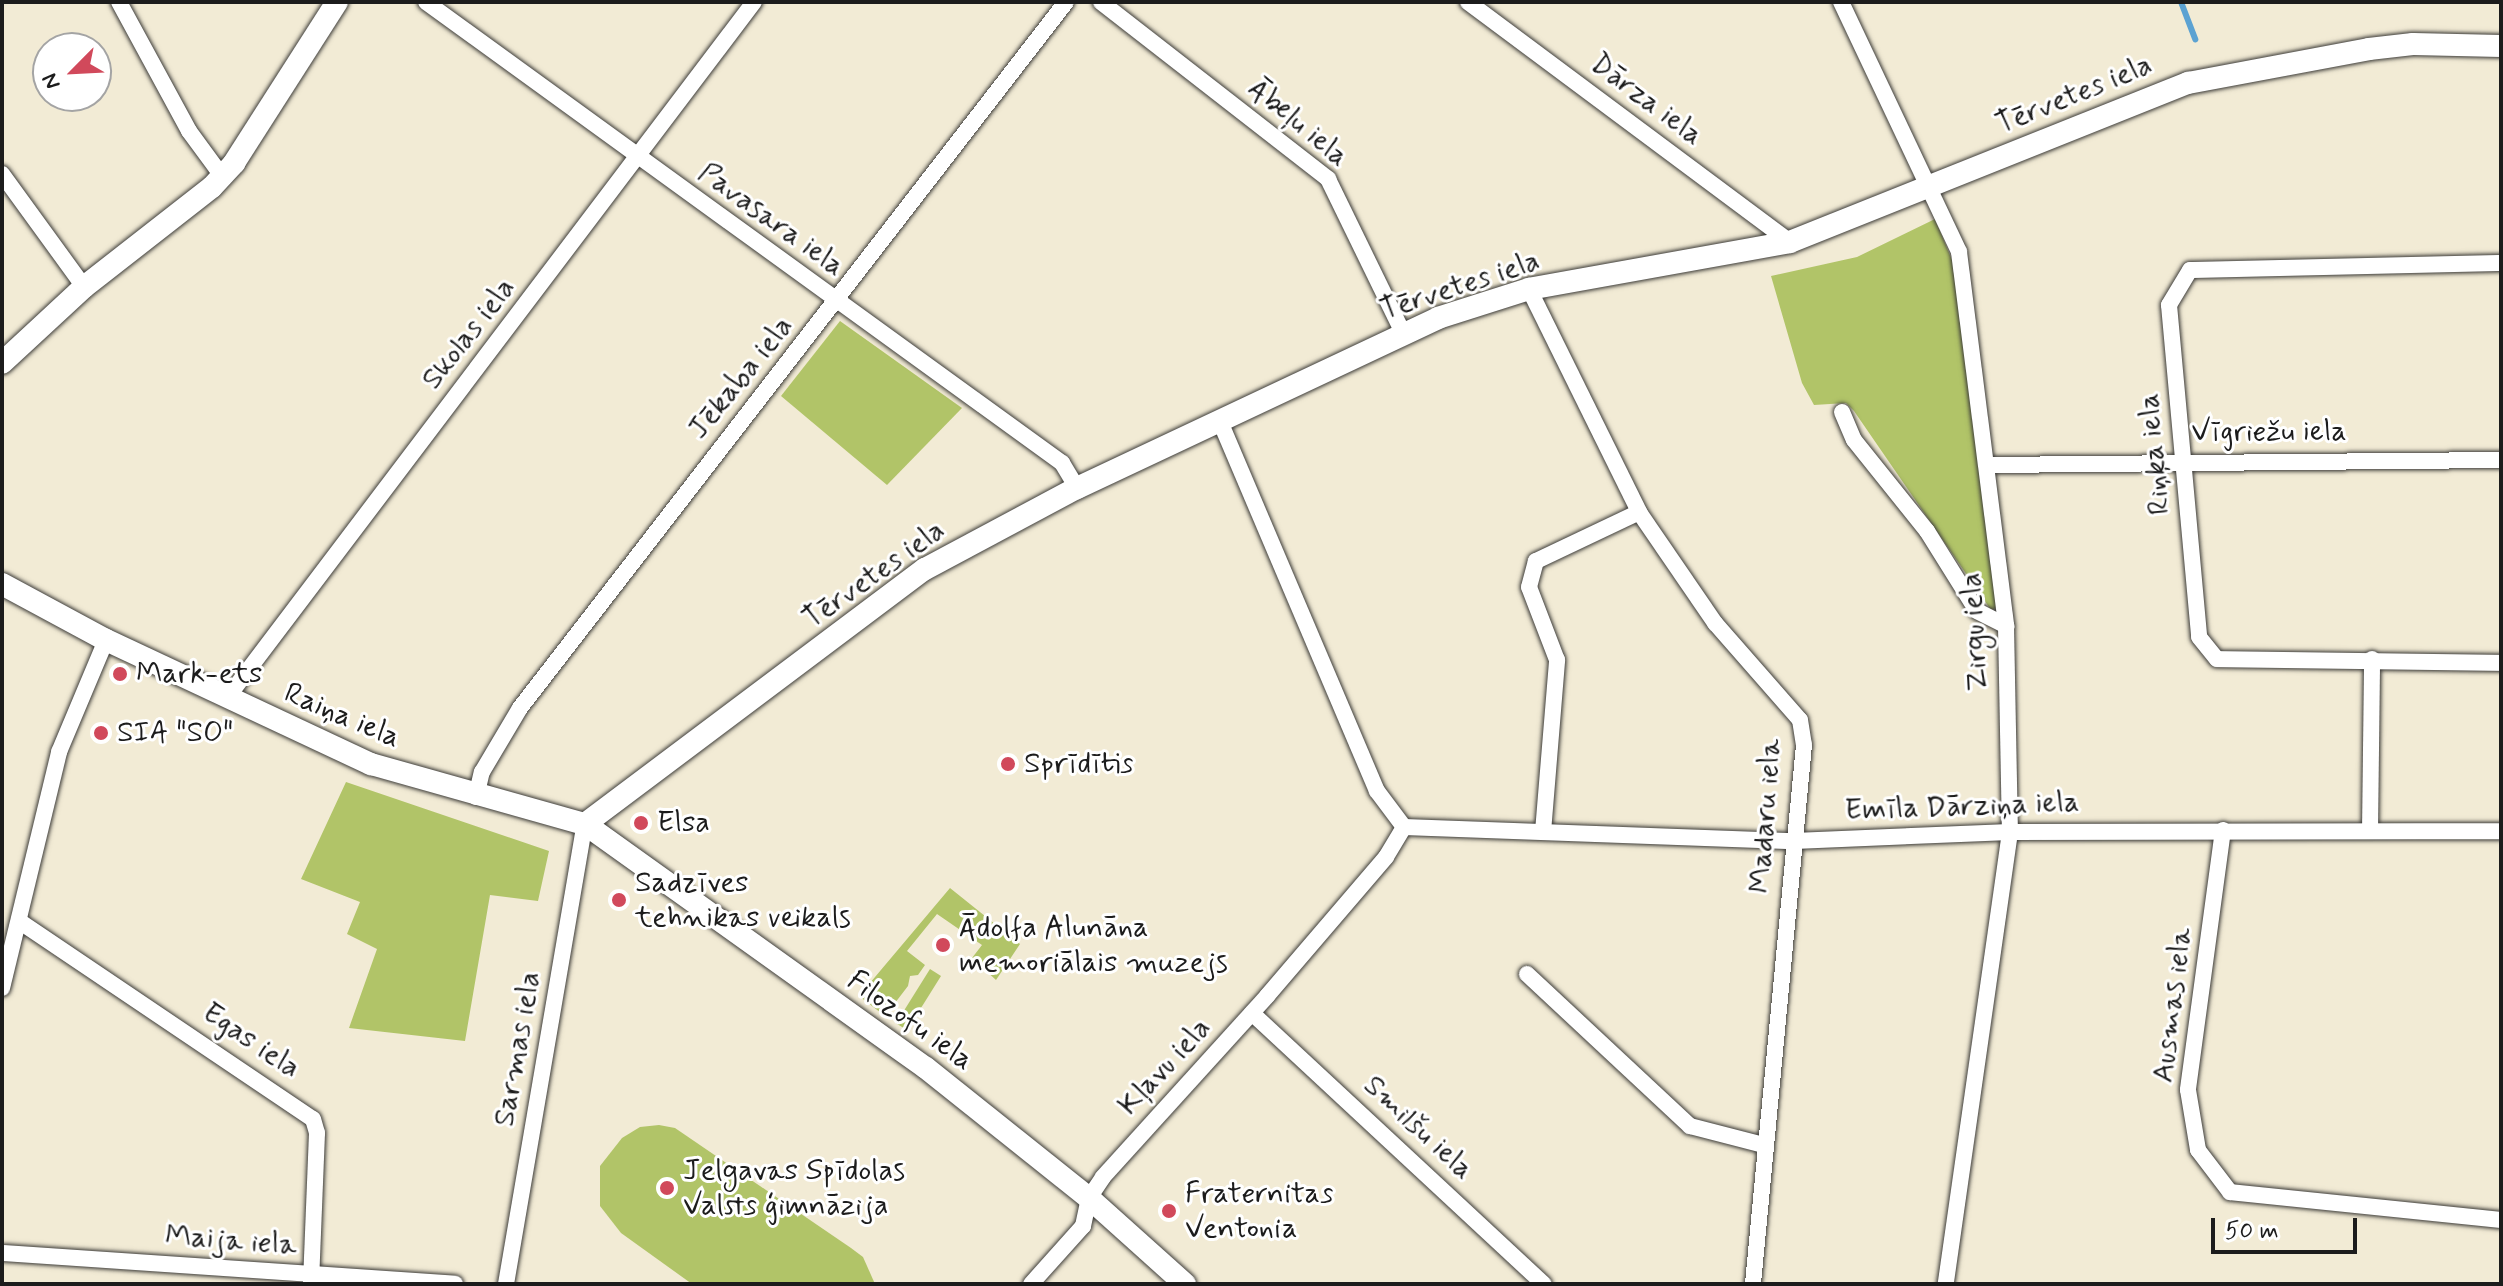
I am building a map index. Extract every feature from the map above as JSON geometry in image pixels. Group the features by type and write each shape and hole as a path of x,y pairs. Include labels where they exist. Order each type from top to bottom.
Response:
{"main road":[{"path":"2,363 84,287 222,176 337,2"},
{"name":"Tērvetes iela","path":"585,824 925,569 1077,488 1403,333 1529,289 1790,242 2101,115 2222,74 2413,44 2501,46"},
{"name":"Raiņa iela","path":"2,584 106,640 371,764 476,797 585,824"},
{"name":"Filozofu iela","path":"585,824 926,1068 1089,1198 1185,1284"}],"street":[{"path":"119,2 189,131 222,176"},
{"name":"Pavasara iela","path":"426,2 1062,463 1077,488"},
{"name":"Skolas iela","path":"227,698 639,159 754,2"},
{"name":"Jēkaba iela","path":"476,797 482,772 520,708 1066,2"},
{"name":"Ābeļu iela","path":"1101,2 1328,179 1403,333"},
{"name":"Dārza iela","path":"1468,2 1790,242"},
{"name":"Zirgu iela","path":"1841,2 1959,252 1989,465 2006,626 2010,832 1946,1284"},
{"path":"2,174 84,287"},
{"name":"Riņķa iela","path":"2501,263 2190,270 2169,305 2199,637 2217,659 2501,663"},
{"name":"Madaru iela","path":"1529,289 1639,512 1715,623 1800,720 1804,745 1753,1284"},
{"path":"1842,412 1854,440 1927,531 1977,611 2006,626"},
{"path":"1219,419 1377,791 1404,827"},
{"name":"Vīgriežu iela","path":"1989,465 2185,460 2501,460"},
{"path":"1543,832 1557,660 1529,587 1536,561 1639,512"},
{"path":"2,988 59,752 106,640"},
{"path":"2370,831 2372,659"},
{"name":"Sarmas iela","path":"506,1284 585,824"},
{"name":"Emīla Dārziņa iela","path":"1404,827 1794,841 2010,832 2501,831"},
{"name":"Kļavu iela","path":"1089,1198 1386,857 1404,827"},
{"name":"Ausmas iela","path":"2223,830 2188,1090 2198,1150 2230,1192 2501,1220"},
{"name":"Egas iela","path":"19,921 313,1119 317,1133 311,1279"},
{"path":"1527,974 1690,1126 1764,1145"},
{"name":"Smilšu iela","path":"1252,1013 1544,1284"},
{"path":"1031,1284 1083,1226 1089,1198"},
{"name":"Maija iela","path":"4,1253 311,1279 455,1284"}],"green space":[{"path":"1935,219 1954,265 1998,607 1991,610 1854,411 1846,403 1814,405 1802,383 1771,276 1857,257"},
{"path":"840,321 962,408 887,485 781,396"},
{"path":"346,782 549,851 538,901 490,895 465,1041 349,1028 377,949 347,934 360,902 301,879"},
{"path":"950,888 1020,944 996,980 972,958 982,945 937,914 907,951 925,965 918,975 910,976 908,986 885,1016 859,996"},
{"path":"930,969 941,976 907,1030 896,1023"},
{"path":"659,1125 675,1128 851,1248 863,1257 875,1284 692,1284 621,1233 600,1206 600,1166 622,1138 640,1127"}],"waterway":[{"path":"2181,2 2195,39"}],"place":[{"name":"Mark-ets","path":"120,674"},
{"name":"SIA \"SO\"","path":"101,733"},
{"name":"Sprīdītis","path":"1008,764"},
{"name":"Elsa","path":"641,823"},
{"name":"Sadzīves tehnikas veikals","path":"619,900"},
{"name":"Ādolfa Alunāna memoriālais muzejs","path":"943,945"},
{"name":"Jelgavas Spīdolas Valsts ģimnāzija","path":"667,1188"},
{"name":"Fraternitas Ventonia","path":"1169,1211"}]}
